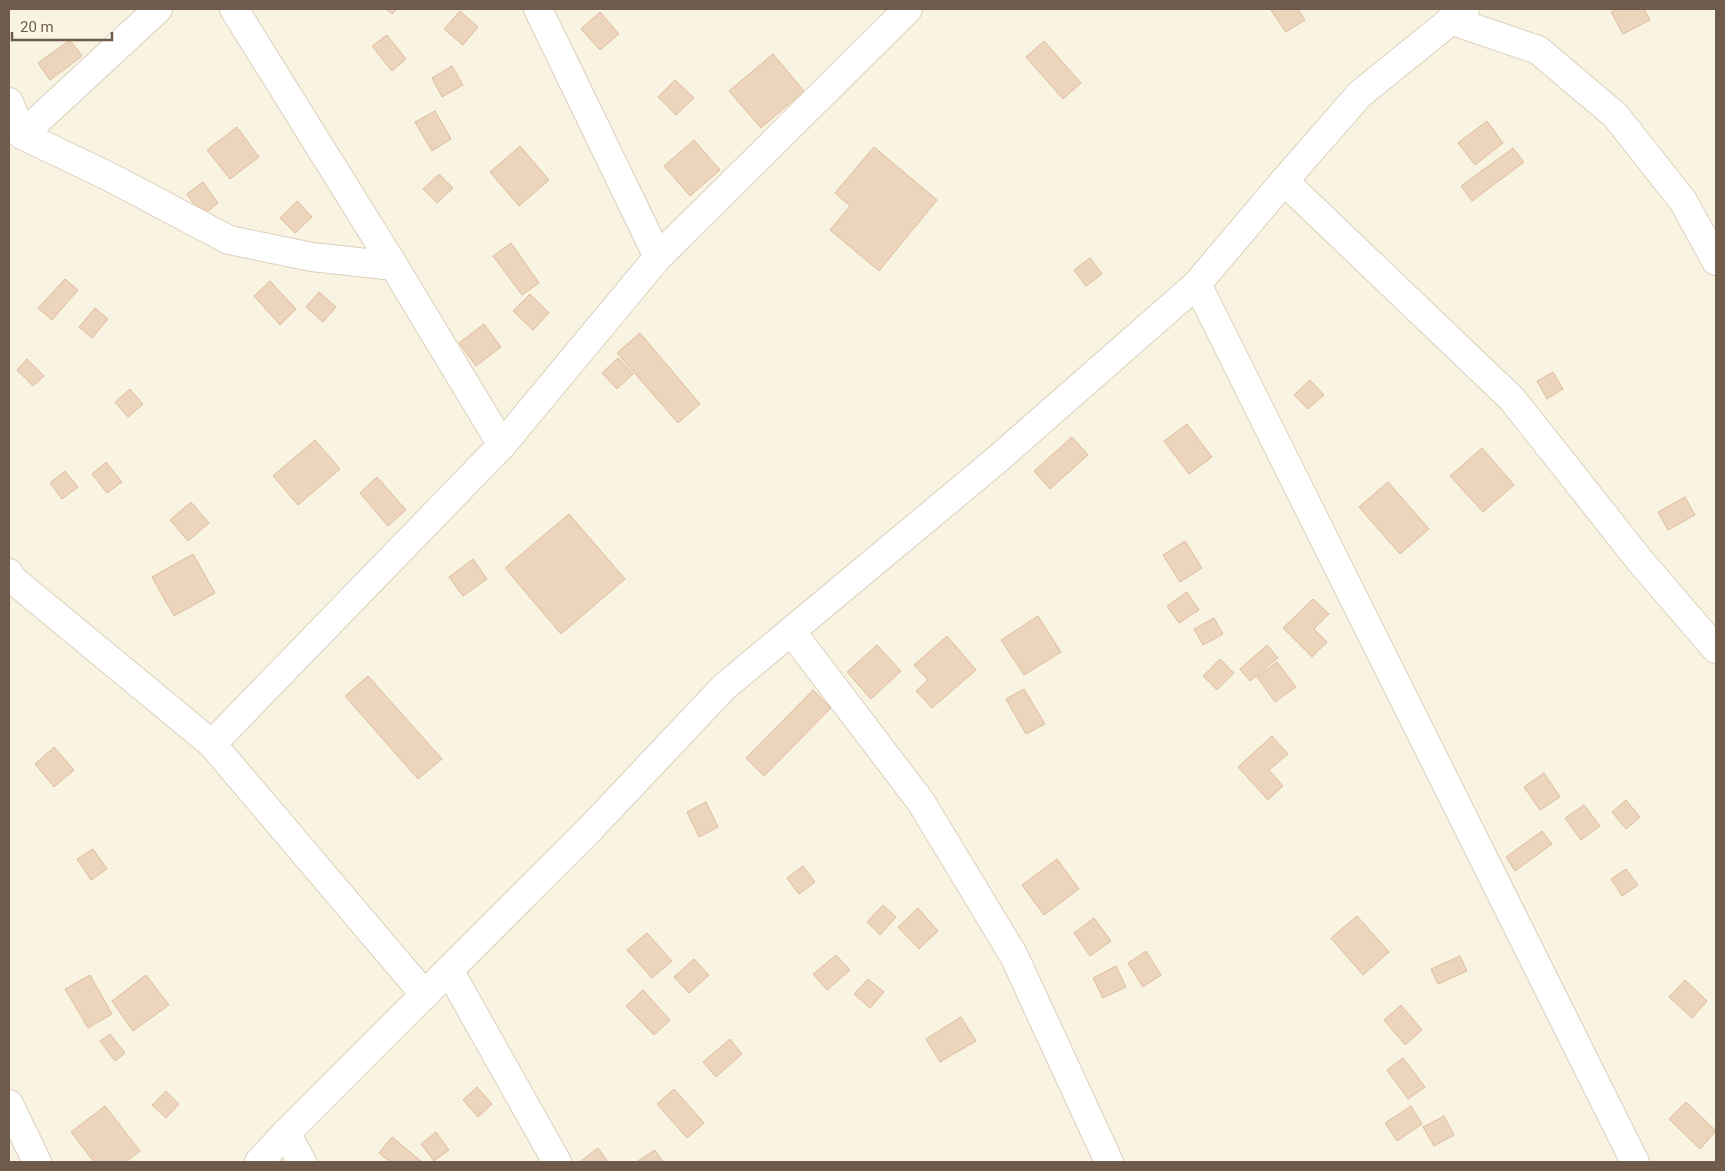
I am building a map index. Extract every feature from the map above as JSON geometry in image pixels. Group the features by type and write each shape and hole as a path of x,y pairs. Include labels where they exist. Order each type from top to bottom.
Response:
{"street":[{"path":"22,135 158,9"},
{"path":"234,9 394,266 502,445"},
{"path":"538,9 658,257"},
{"path":"212,744 502,445 658,257 908,9"},
{"path":"259,1162 591,828 724,687 993,463 1197,284 1360,94 1458,14 1538,50 1615,115 1683,201 1716,261"},
{"path":"9,102 22,135 108,176 230,240 312,256 394,266"},
{"path":"1284,181 1512,399 1641,562 1716,649"},
{"path":"1197,284 1635,1162"},
{"path":"10,577 212,744 425,995"},
{"path":"791,631 921,802 1014,956 1109,1162"},
{"path":"449,970 557,1162"},
{"path":"9,1104 38,1162"},
{"path":"286,1133 302,1162"}],"building":[{"path":"386,9 397,9 392,14"},
{"path":"1270,9 1298,9 1305,20 1286,32"},
{"path":"1618,9 1644,9 1650,20 1623,34 1611,12"},
{"path":"460,11 478,27 463,45 444,29"},
{"path":"600,12 619,34 600,50 581,29"},
{"path":"387,35 406,59 392,71 372,46"},
{"path":"70,40 82,56 50,80 38,63"},
{"path":"1044,41 1081,83 1063,99 1026,57"},
{"path":"773,54 804,91 761,128 729,91"},
{"path":"452,66 463,85 442,97 432,78"},
{"path":"675,80 694,98 676,115 658,97"},
{"path":"435,111 451,139 432,151 415,122"},
{"path":"1487,121 1503,143 1475,165 1458,143"},
{"path":"237,127 259,157 230,179 207,150"},
{"path":"694,140 720,170 690,196 664,166"},
{"path":"520,146 549,180 519,206 490,172"},
{"path":"874,147 937,200 879,271 830,230 850,206 835,193"},
{"path":"1513,148 1524,162 1472,201 1461,186"},
{"path":"439,174 453,188 437,203 423,189"},
{"path":"203,182 218,203 202,216 187,194"},
{"path":"297,201 312,217 295,233 280,218"},
{"path":"511,243 539,283 522,295 493,256"},
{"path":"1090,258 1102,274 1086,286 1074,270"},
{"path":"65,279 78,290 52,320 38,308"},
{"path":"270,281 296,309 280,325 254,296"},
{"path":"319,292 336,307 323,322 306,307"},
{"path":"530,294 549,313 533,330 513,311"},
{"path":"95,308 108,319 92,338 79,327"},
{"path":"484,324 501,347 476,366 459,343"},
{"path":"640,333 700,404 678,423 617,353"},
{"path":"618,358 633,374 617,389 602,373"},
{"path":"27,359 44,376 33,386 17,370"},
{"path":"1553,372 1563,389 1547,399 1537,381"},
{"path":"1310,380 1324,395 1308,409 1294,395"},
{"path":"130,389 143,404 128,417 115,402"},
{"path":"1187,424 1212,457 1189,474 1164,441"},
{"path":"1072,437 1088,455 1050,489 1034,471"},
{"path":"315,440 340,469 298,505 273,476"},
{"path":"1482,448 1514,485 1483,512 1450,476"},
{"path":"106,462 122,482 107,493 92,474"},
{"path":"65,471 78,487 62,499 50,483"},
{"path":"377,477 406,510 388,526 360,493"},
{"path":"1388,482 1429,529 1400,554 1359,507"},
{"path":"1685,497 1695,515 1668,530 1658,512"},
{"path":"191,502 209,523 188,541 170,520"},
{"path":"569,514 625,579 561,634 505,568"},
{"path":"1185,541 1202,568 1180,582 1163,555"},
{"path":"193,554 215,593 174,616 152,577"},
{"path":"473,559 487,579 463,596 449,577"},
{"path":"1187,592 1199,610 1179,623 1167,606"},
{"path":"1313,599 1329,614 1314,629 1327,642 1312,657 1283,628"},
{"path":"1038,616 1061,652 1024,675 1001,640"},
{"path":"1214,618 1223,634 1203,645 1194,629"},
{"path":"947,636 976,670 932,708 916,691 928,680 914,665"},
{"path":"877,645 901,671 871,699 847,672"},
{"path":"1267,645 1278,658 1250,681 1240,669"},
{"path":"1220,659 1234,673 1217,690 1203,676"},
{"path":"1277,662 1296,687 1275,702 1257,677"},
{"path":"368,676 442,759 418,779 345,696"},
{"path":"1024,689 1045,724 1026,734 1006,699"},
{"path":"813,690 831,708 764,776 746,758"},
{"path":"1272,736 1288,754 1269,770 1283,786 1268,800 1238,767"},
{"path":"54,747 74,770 54,787 35,764"},
{"path":"1544,773 1560,797 1540,810 1524,787"},
{"path":"1626,800 1640,817 1626,829 1612,812"},
{"path":"706,802 718,827 699,837 687,812"},
{"path":"1584,805 1600,826 1581,840 1565,818"},
{"path":"1542,831 1552,844 1515,871 1506,857"},
{"path":"93,849 107,869 91,880 77,859"},
{"path":"1057,859 1079,889 1044,915 1022,885"},
{"path":"803,866 815,882 799,894 787,878"},
{"path":"1626,869 1638,885 1622,896 1611,879"},
{"path":"883,905 896,917 880,935 867,922"},
{"path":"918,908 938,931 919,949 898,927"},
{"path":"1357,916 1389,952 1363,975 1331,938"},
{"path":"1094,918 1111,941 1090,956 1074,933"},
{"path":"647,933 672,961 652,978 627,950"},
{"path":"1146,951 1161,975 1143,987 1128,963"},
{"path":"836,955 850,970 827,990 813,974"},
{"path":"1460,956 1467,971 1438,984 1431,969"},
{"path":"694,959 709,975 689,993 674,977"},
{"path":"1116,966 1126,987 1103,998 1093,978"},
{"path":"90,975 112,1014 88,1028 65,989"},
{"path":"146,975 169,1005 133,1031 112,1001"},
{"path":"868,979 884,992 870,1008 854,994"},
{"path":"1685,980 1707,1001 1692,1018 1669,997"},
{"path":"643,990 670,1020 654,1035 626,1006"},
{"path":"1401,1005 1422,1030 1405,1045 1384,1020"},
{"path":"961,1017 976,1041 940,1062 926,1039"},
{"path":"110,1034 125,1053 115,1061 100,1041"},
{"path":"730,1039 742,1054 716,1077 703,1062"},
{"path":"1403,1058 1425,1087 1408,1099 1387,1070"},
{"path":"477,1087 492,1104 478,1117 463,1100"},
{"path":"674,1089 704,1123 687,1138 657,1104"},
{"path":"166,1091 179,1104 166,1118 152,1105"},
{"path":"1686,1102 1716,1131 1700,1149 1669,1119"},
{"path":"105,1106 140,1151 126,1162 94,1162 71,1132"},
{"path":"1411,1106 1422,1124 1397,1141 1385,1123"},
{"path":"1444,1116 1454,1135 1434,1146 1423,1127"},
{"path":"436,1132 449,1150 434,1161 421,1144"},
{"path":"392,1137 422,1162 390,1162 379,1153"},
{"path":"598,1148 608,1162 581,1161"},
{"path":"655,1150 663,1162 636,1162"}]}
